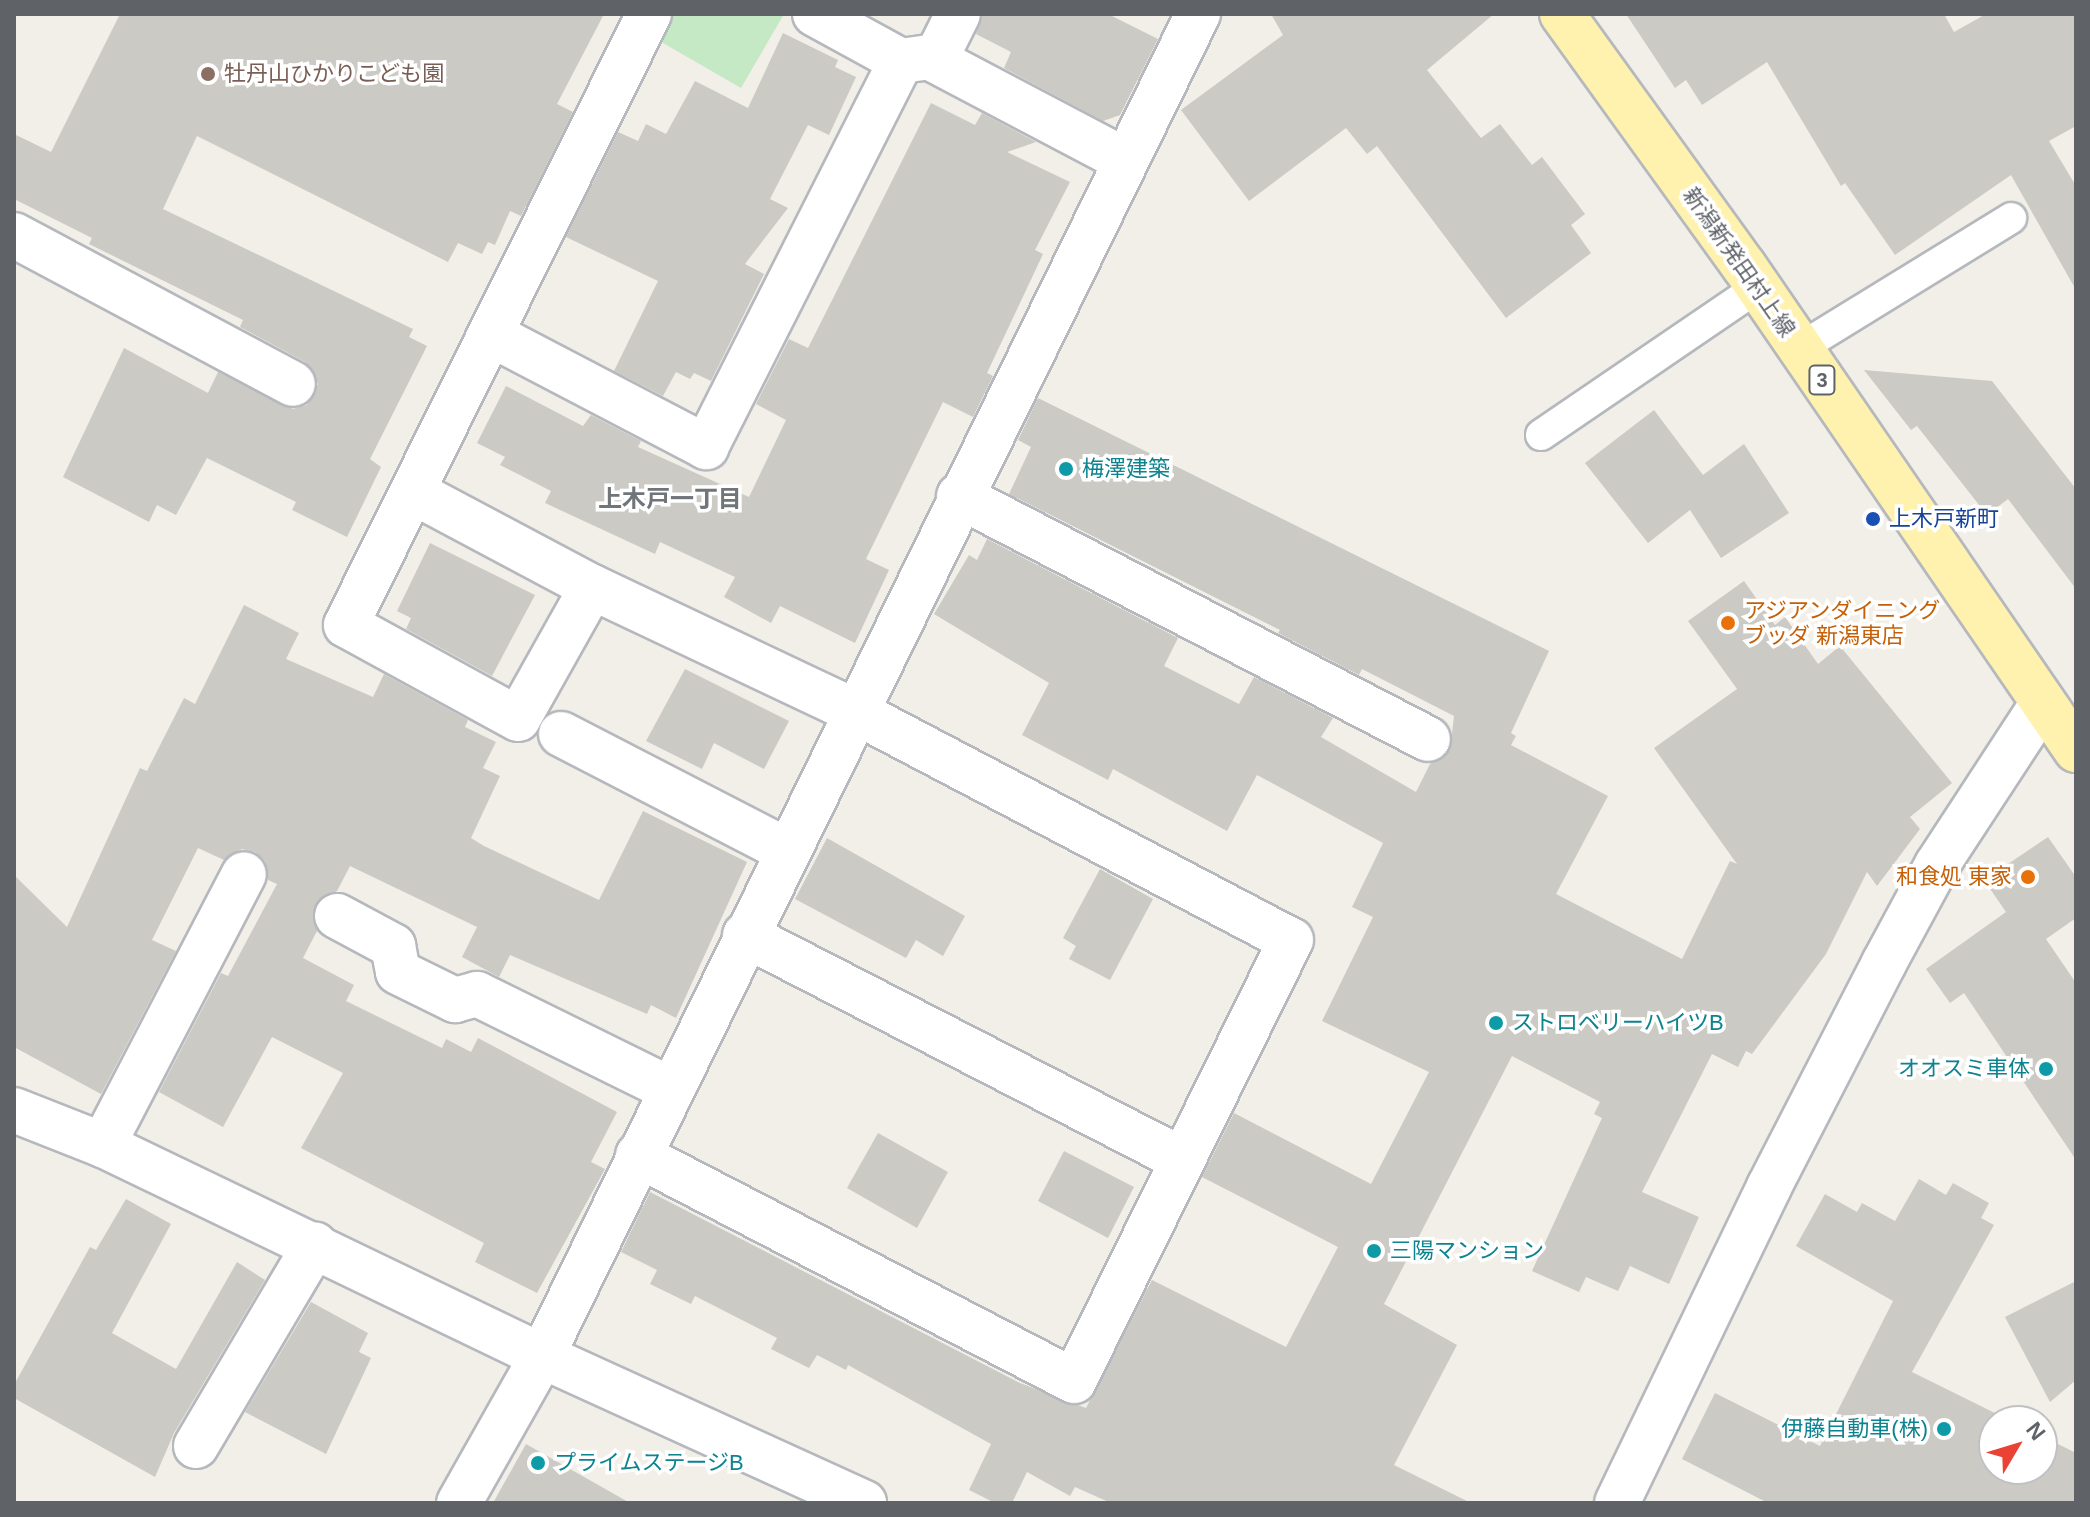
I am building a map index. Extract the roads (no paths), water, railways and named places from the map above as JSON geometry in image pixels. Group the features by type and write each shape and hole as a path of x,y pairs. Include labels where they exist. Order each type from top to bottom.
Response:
{"main road":[{"name":"新潟新発田村上線","path":"1562,14 1758,287 2076,750"}],"street":[{"path":"592,587 518,719 346,625 415,493 649,14"},
{"path":"815,14 1124,160"},
{"path":"492,335 706,447 918,61 958,14"},
{"path":"459,1503 542,1356 959,496 1198,14"},
{"path":"14,235 293,384"},
{"path":"415,493 592,587 854,711 1291,940 1074,1381 638,1155"},
{"path":"959,496 1428,739"},
{"path":"1617,1503 1769,1187 1907,921 1937,865 2043,703"},
{"path":"561,734 786,850"},
{"path":"103,1145 244,874"},
{"path":"337,916 393,946 398,972 455,1000 477,994 670,1089"},
{"path":"745,935 1183,1160"},
{"path":"14,1110 103,1145 542,1356 864,1503"},
{"path":"196,1446 315,1245"}],"lane":[{"path":"1800,348 2011,218"},
{"path":"1541,435 1758,287"}],"place":[{"name":"牡丹山ひかりこども園","path":"208,74"},
{"name":"梅澤建築","path":"1066,469"},
{"name":"上木戸新町","path":"1873,519"},
{"name":"アジアンダイニング ブッダ 新潟東店","path":"1728,623"},
{"name":"和食処 東家","path":"2028,877"},
{"name":"ストロベリーハイツB","path":"1496,1023"},
{"name":"オオスミ車体","path":"2046,1069"},
{"name":"三陽マンション","path":"1374,1251"},
{"name":"伊藤自動車(株)","path":"1944,1429"},
{"name":"プライムステージB","path":"538,1463"}],"district":[{"name":"上木戸一丁目","path":"670,499"}]}
